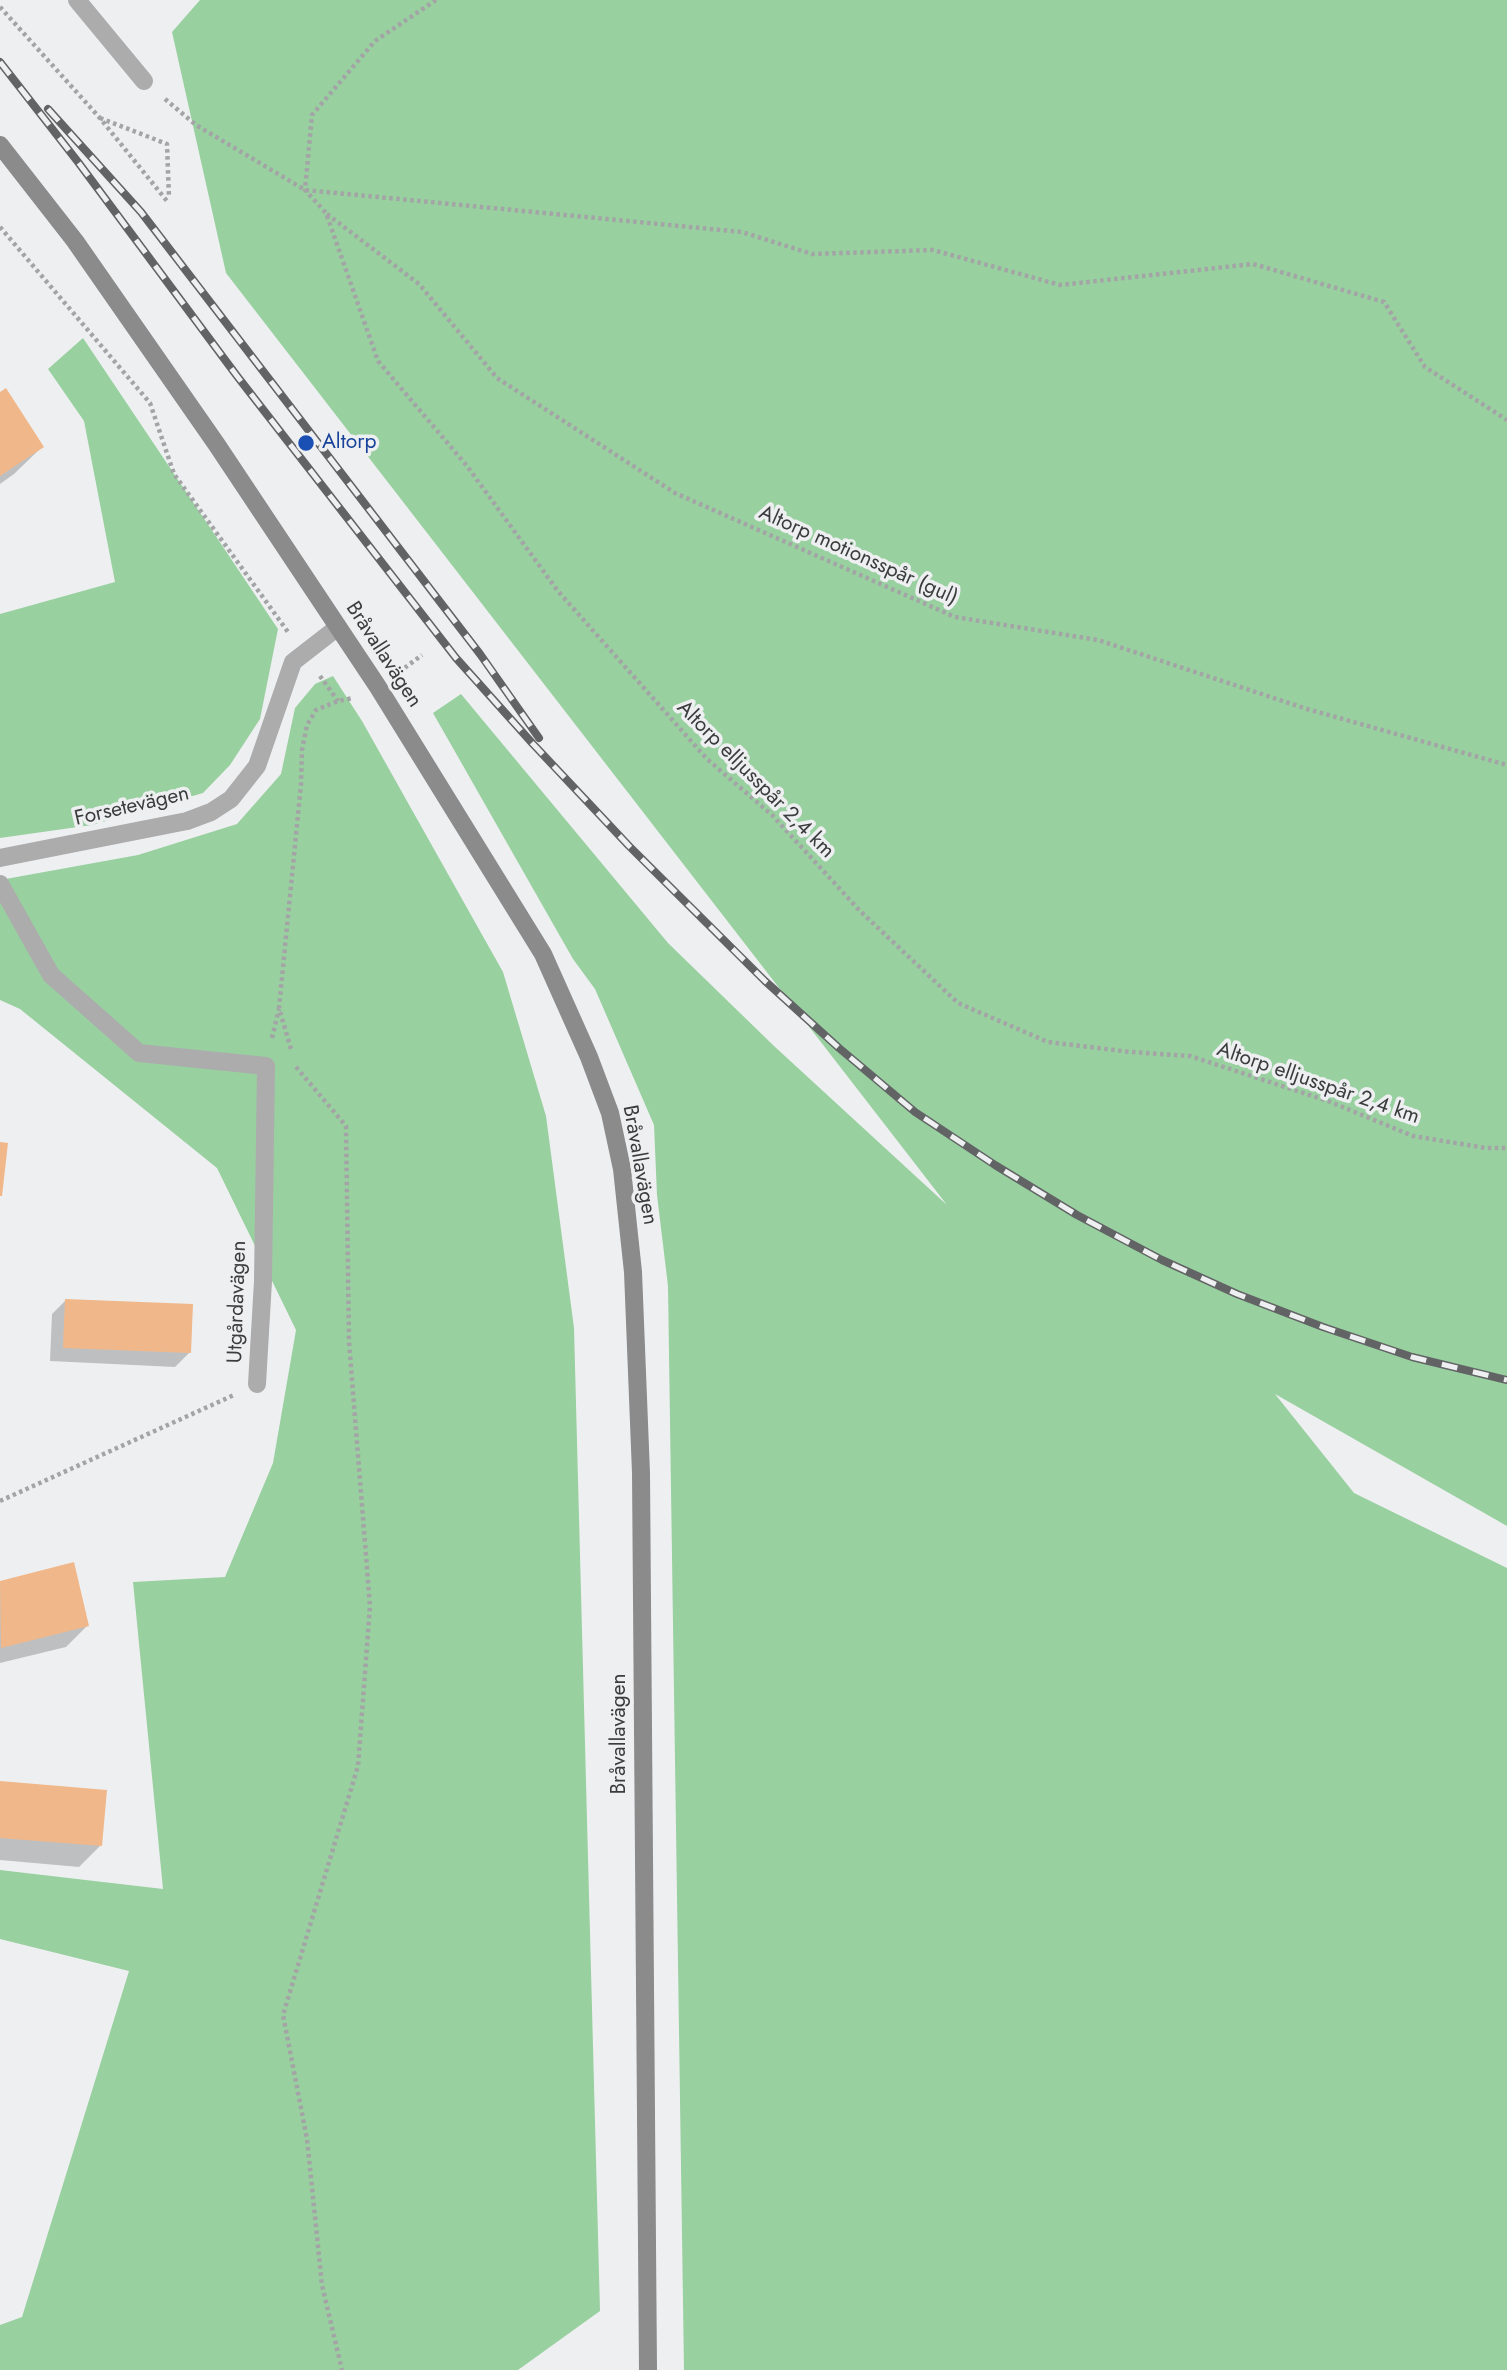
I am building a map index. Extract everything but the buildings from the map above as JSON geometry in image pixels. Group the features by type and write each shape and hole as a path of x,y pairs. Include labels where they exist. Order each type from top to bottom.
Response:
{"street":[{"path":"77,0 144,81"},
{"name":"Bråvallavägen","path":"0,145 75,241 217,445 338,627 482,853 543,954 589,1057 610,1113 622,1169 633,1272 641,1473 648,2370"},
{"name":"Forsetevägen","path":"0,858 187,821 211,812 231,799 257,766 293,663 338,627"},
{"name":"Utgårdavägen","path":"0,884 51,975 139,1053 266,1066 263,1281 257,1384"}],"path":[{"path":"305,190 312,115 375,41 436,0"},
{"path":"0,7 168,199 167,144 99,117"},
{"path":"144,81 196,125 305,190 742,232 812,254 933,250 1060,285 1253,264 1384,302 1425,368 1507,420"},
{"name":"Altorp elljusspår 2,4 km","path":"305,190 326,213 378,361 467,467 557,590 707,759 772,814 860,911 958,1003 1048,1042 1189,1056 1328,1101 1413,1136 1486,1148 1507,1148"},
{"name":"Altorp motionsspår (gul)","path":"326,213 419,284 496,378 675,493 956,617 1098,640 1307,709 1507,765"},
{"path":"0,227 150,403 174,474 338,701 316,710 307,724 302,750 279,1008 297,1069 346,1126 349,1342 370,1606 358,1766 282,2015 307,2139 322,2285 342,2370"},
{"name":"Utgårdavägen","path":"0,1501 257,1384"}],"green space":[{"path":"200,0 1507,0 1507,1526 1275,1394 1354,1493 1507,1568 1507,2370 684,2370 668,1286 657,1195 654,1125 595,989 573,959 433,713 461,694 668,943 774,1046 947,1205 226,273 172,32"},
{"path":"83,338 278,629 260,719 230,765 203,793 92,825 0,838 0,614 115,582 84,421 48,369"},
{"path":"333,676 362,721 503,972 546,1116 574,1328 600,2311 518,2370 0,2370 0,2325 22,2317 129,1971 0,1939 0,1870 163,1889 133,1582 225,1577 273,1463 296,1330 217,1168 20,1009 0,1000 0,880 138,855 237,824 281,774 295,708 315,684"}],"railway":[{"path":"0,62 237,376 456,658 629,846 765,981 839,1048 915,1112 995,1165 1077,1215 1162,1260 1237,1294 1323,1327 1412,1357 1507,1380"},
{"path":"48,109 141,212 480,654 539,738"}],"place":[{"name":"Altorp","path":"306,443"}]}
